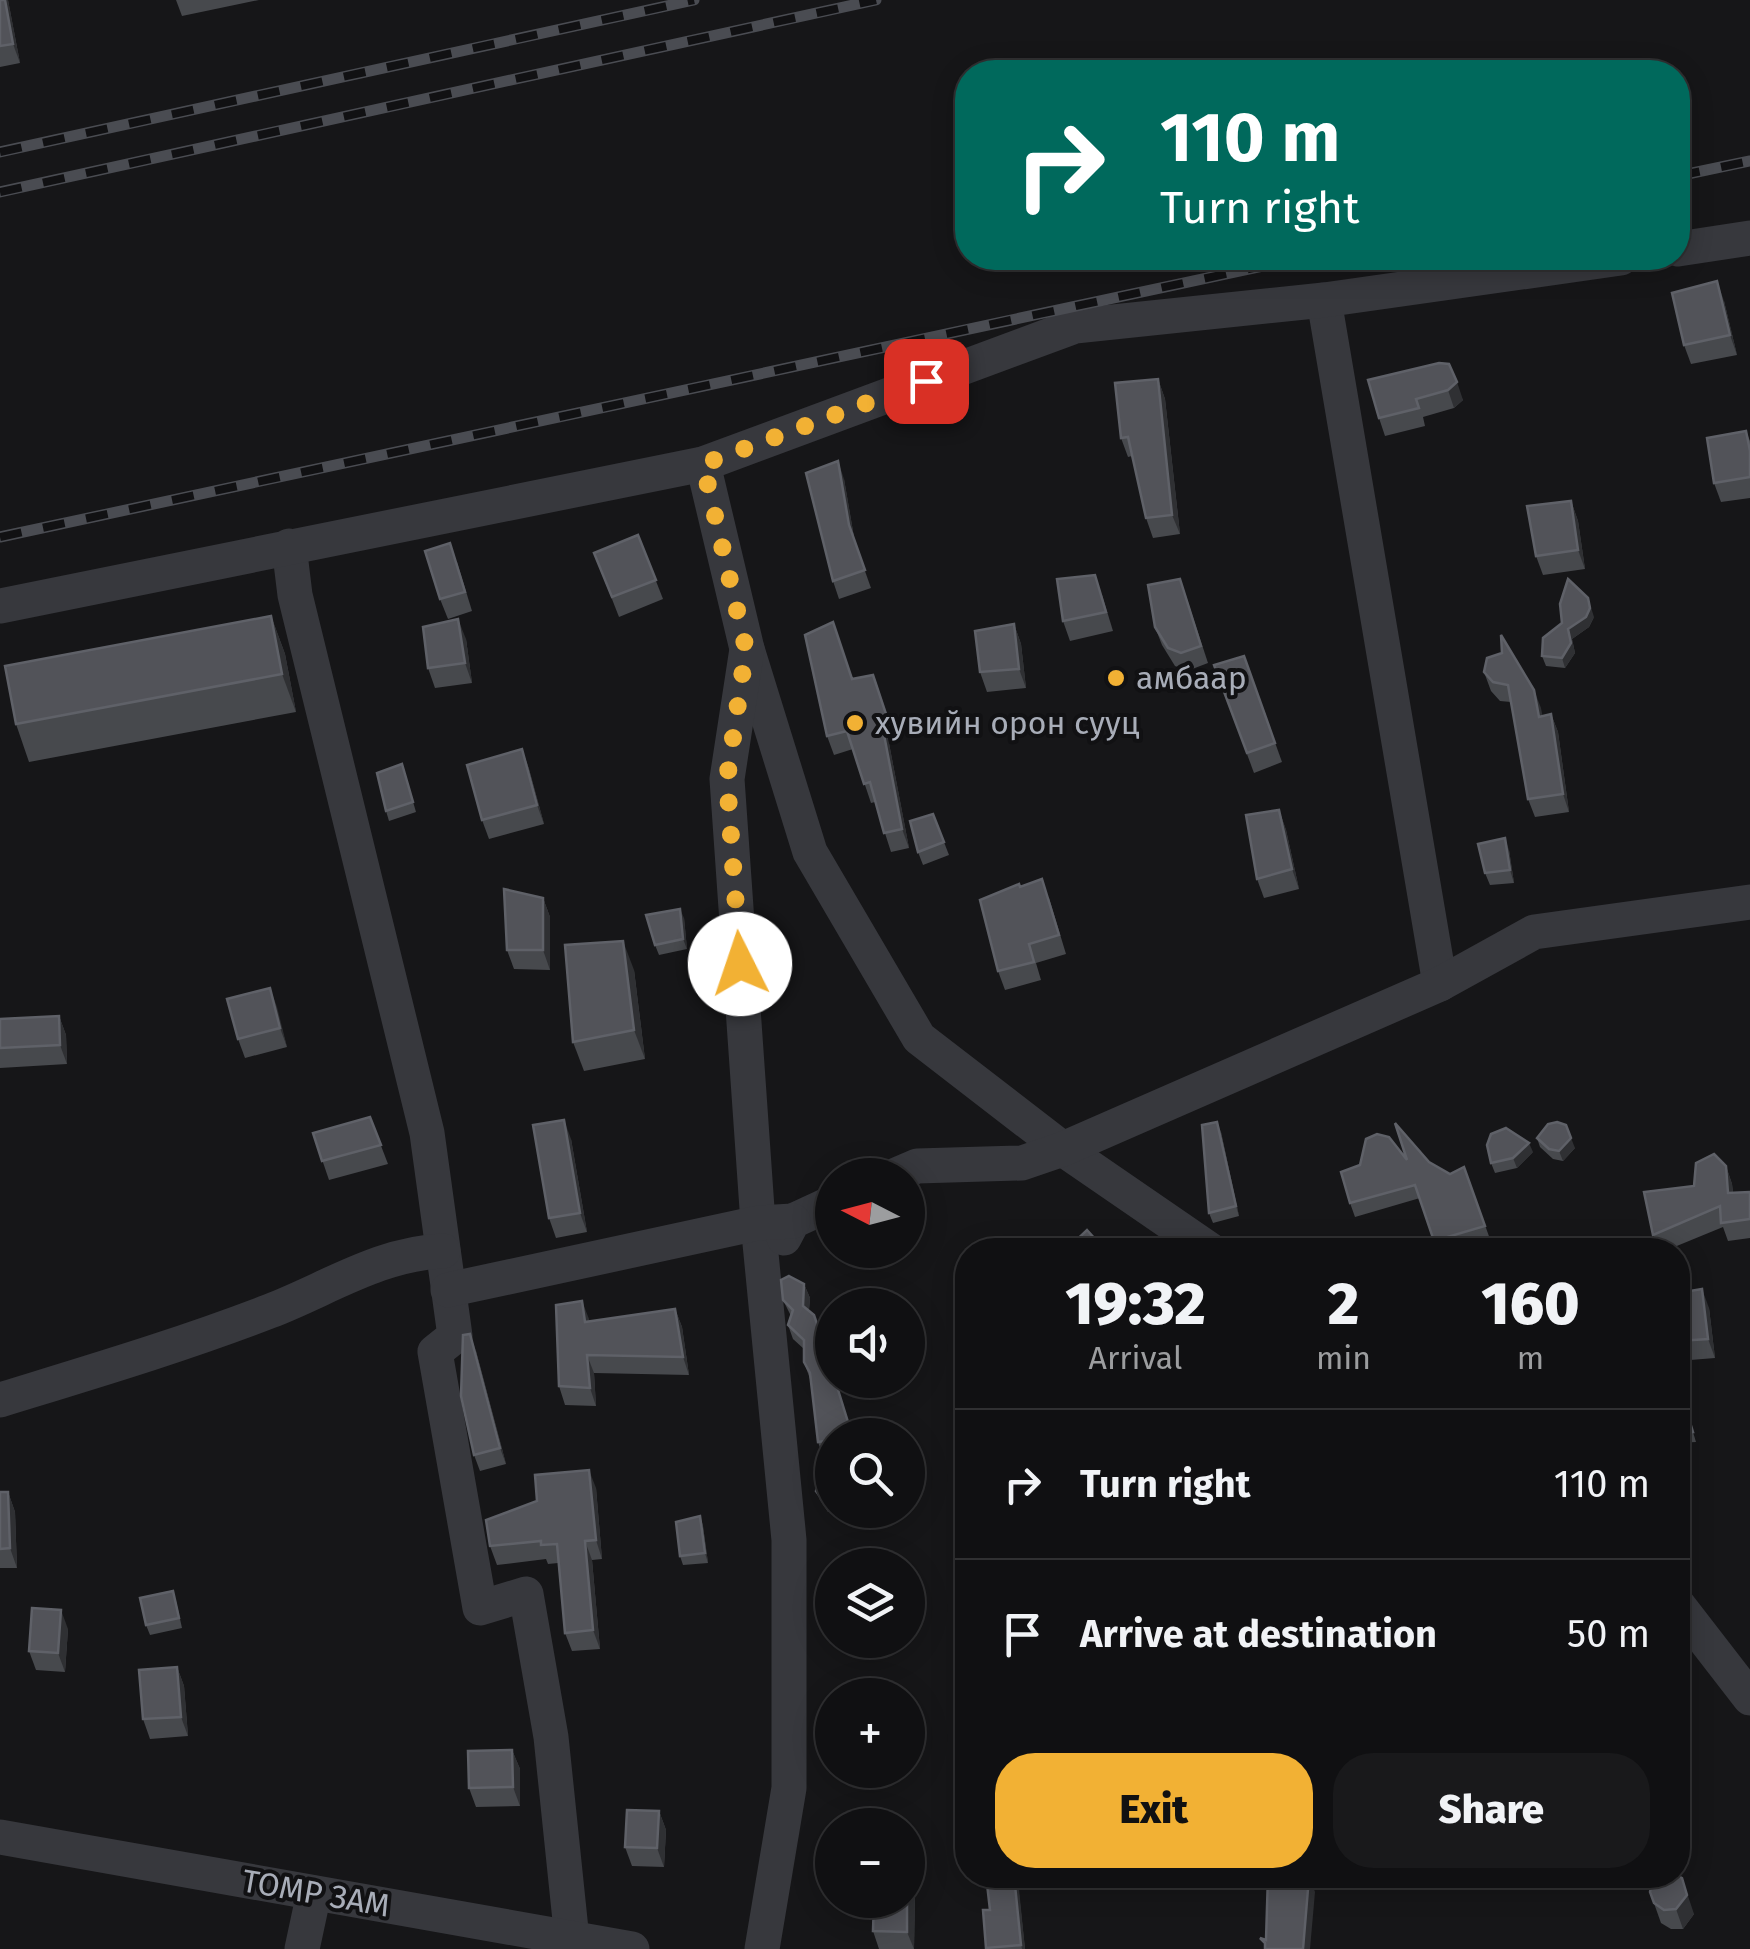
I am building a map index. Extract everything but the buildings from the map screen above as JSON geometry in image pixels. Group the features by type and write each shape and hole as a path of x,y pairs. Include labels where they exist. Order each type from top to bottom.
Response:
{"street":[{"path":"1690,247 1750,238"},
{"path":"0,606 703,464 1075,326 1324,300 1535,270"},
{"path":"1324,300 1440,984"},
{"path":"703,464 746,649 810,852 919,1038 1064,1150 1192,1238"},
{"path":"289,546 295,594 427,1133 454,1336 436,1352 480,1608 526,1594 551,1737 573,1944"},
{"path":"746,649 727,779 758,1223 789,1540 789,1788 762,1949"},
{"path":"925,1166 1022,1163 1064,1150 1440,984 1534,932 1750,902"},
{"path":"448,1290 758,1223 793,1221 815,1211"},
{"path":"763,1279 793,1221"},
{"path":"0,1400 205,1334 408,1252 443,1251"},
{"path":"1690,1620 1750,1698"},
{"name":"ТОМР ЗАМ","path":"0,1837 573,1944 632,1949"},
{"path":"302,1949 314,1893"}],"railway":[{"path":"0,152 694,0"},
{"path":"0,192 876,0"},
{"path":"1690,174 1750,161"},
{"path":"0,537 1244,270"}],"place":[{"name":"амбаар","path":"1116,678"},
{"name":"хувийн орон сууц","path":"855,723"}],"route":[{"path":"740,964 727,779 746,649 703,464 926,381"}]}
